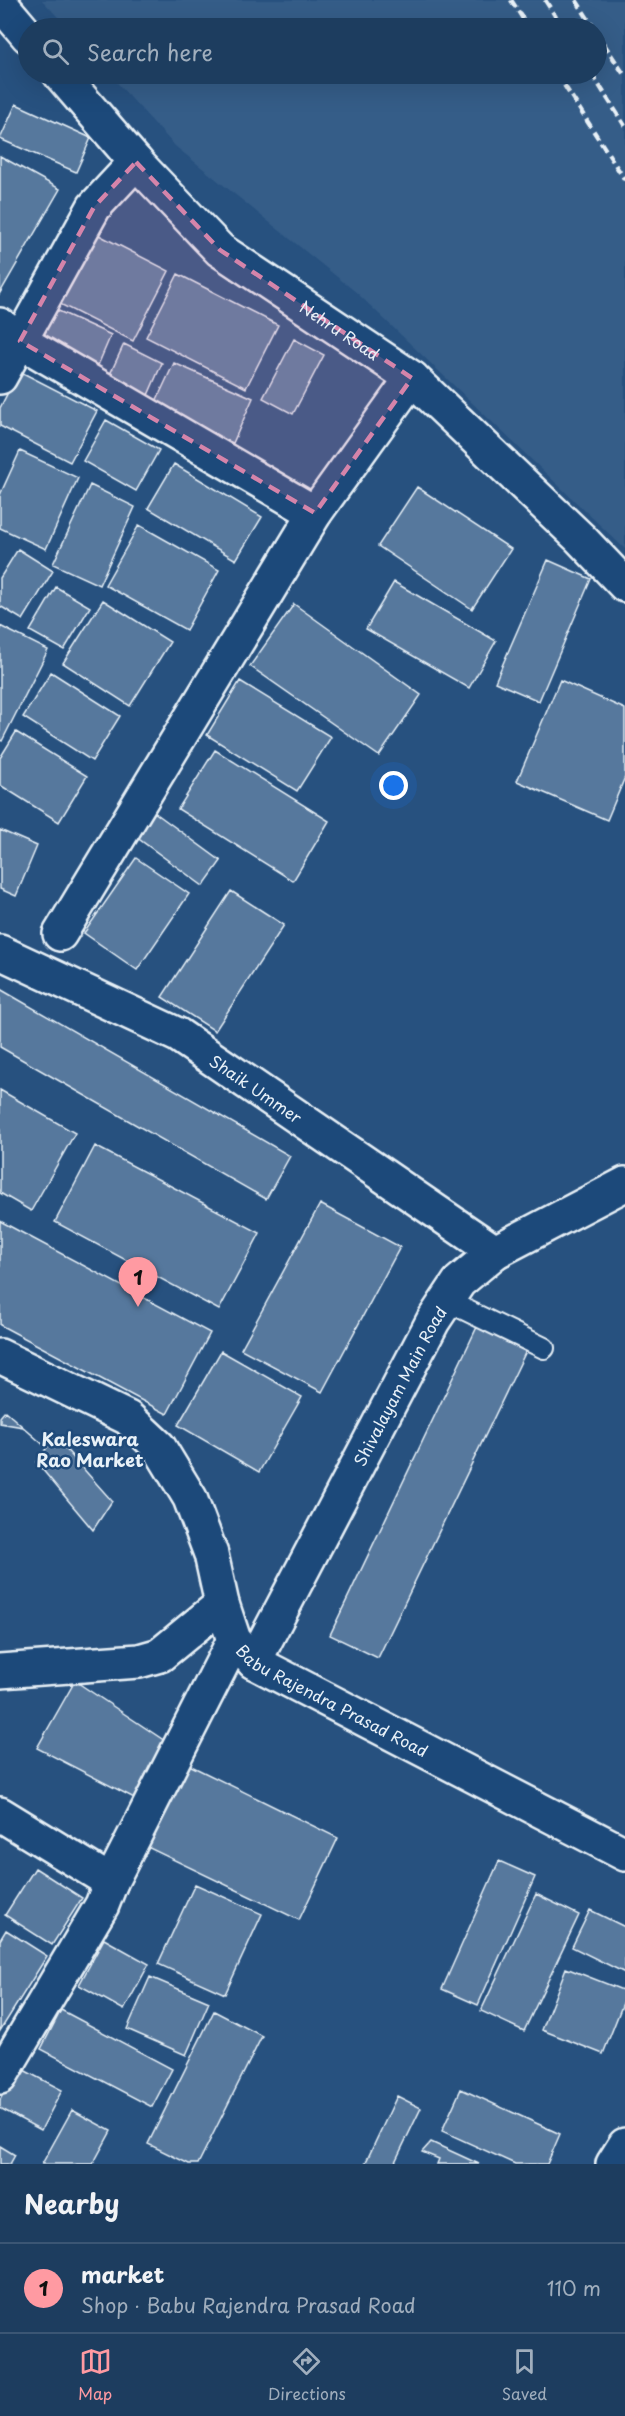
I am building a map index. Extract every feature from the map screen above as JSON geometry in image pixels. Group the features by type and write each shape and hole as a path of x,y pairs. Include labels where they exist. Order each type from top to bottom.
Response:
{"street":[{"path":"1,7 18,25"},
{"name":"Nehru Road","path":"69,84 136,162 220,250 411,378 580,538 625,585"},
{"path":"0,377 10,333 94,207 136,162"},
{"path":"10,333 315,513"},
{"path":"60,934 315,513 411,378"},
{"name":"Shaik Ummer","path":"0,952 178,1035 495,1252"},
{"name":"Shivalayam Main Road","path":"0,2077 102,1905 111,1882 433,1321 459,1282 495,1252 625,1184"},
{"name":"Babu Rajendra Prasad Road","path":"0,1356 128,1418 159,1447 190,1498 211,1554 222,1604 244,1651 625,1854"},
{"path":"0,1671 139,1661 160,1655 222,1604"},
{"path":"0,1814 111,1882"},
{"path":"613,2164 625,2145"}],"lane":[{"path":"447,1301 544,1348"}],"highlighted area":[{"path":"136,162 220,250 412,378 315,513 20,341 94,207"}],"shaded area":[{"path":"42,0 625,0 625,549 357,293 175,146 118,84 607,84 607,18 59,18"}],"building":[{"path":"16,104 91,138 76,172 0,139"},
{"path":"0,156 60,189 0,293"},
{"path":"93,232 169,271 133,341 56,302"},
{"path":"178,274 278,325 246,388 146,337"},
{"path":"52,308 111,335 96,370 36,344"},
{"path":"294,339 324,355 293,414 263,398"},
{"path":"124,344 162,363 145,402 106,383"},
{"path":"174,363 253,398 233,443 153,408"},
{"path":"19,371 97,411 70,462 0,426 0,408"},
{"path":"106,420 159,450 136,491 83,461"},
{"path":"20,451 78,478 46,549 0,528 0,495"},
{"path":"174,464 262,517 236,560 148,508"},
{"path":"90,485 135,507 99,585 53,564"},
{"path":"417,487 511,549 472,609 378,546"},
{"path":"139,525 219,570 186,630 105,585"},
{"path":"18,549 53,571 23,620 0,606 0,578"},
{"path":"548,560 591,579 539,701 495,682"},
{"path":"394,582 496,641 469,688 366,629"},
{"path":"56,587 90,607 64,650 30,631"},
{"path":"103,600 170,642 130,706 63,663"},
{"path":"294,604 421,695 379,756 250,666"},
{"path":"0,626 48,650 2,741 0,740"},
{"path":"51,672 120,716 92,761 23,717"},
{"path":"560,680 625,709 625,777 607,820 517,781"},
{"path":"240,681 331,737 297,791 207,735"},
{"path":"16,732 87,776 59,822 0,785 0,758"},
{"path":"215,750 329,821 293,881 178,809"},
{"path":"150,809 221,861 203,886 132,834"},
{"path":"0,830 37,846 16,896 0,889"},
{"path":"136,858 189,894 137,970 84,933"},
{"path":"231,891 284,925 215,1031 162,997"},
{"path":"0,989 290,1156 266,1199 0,1047"},
{"path":"0,1090 75,1133 31,1211 0,1193"},
{"path":"95,1146 260,1233 219,1310 55,1222"},
{"path":"320,1204 400,1247 322,1392 241,1349"},
{"path":"0,1221 210,1333 167,1414 0,1325"},
{"path":"477,1327 526,1351 378,1658 330,1635"},
{"path":"221,1351 302,1397 259,1472 178,1425"},
{"path":"5,1411 47,1448 23,1427 0,1423 0,1417"},
{"path":"55,1437 112,1501 93,1530 36,1462"},
{"path":"75,1681 168,1743 142,1802 37,1748"},
{"path":"183,1762 338,1838 299,1920 143,1845"},
{"path":"499,1861 535,1877 478,2005 442,1989"},
{"path":"35,1868 82,1898 52,1945 5,1915"},
{"path":"195,1884 262,1914 225,1994 158,1964"},
{"path":"536,1894 579,1915 524,2031 481,2011"},
{"path":"590,1910 625,1927 625,1973 572,1947"},
{"path":"6,1930 47,1956 0,2031 0,1940"},
{"path":"104,1939 149,1964 124,2010 79,1985"},
{"path":"566,1968 625,1991 625,1998 603,2054 542,2030"},
{"path":"150,1977 209,2002 186,2055 127,2029"},
{"path":"61,2010 172,2069 152,2107 41,2049"},
{"path":"214,2011 262,2036 198,2164 189,2164 148,2144"},
{"path":"18,2067 62,2090 41,2130 0,2108 0,2100"},
{"path":"461,2089 560,2134 547,2164 515,2164 442,2131"},
{"path":"397,2096 421,2108 394,2164 365,2164"},
{"path":"72,2110 111,2131 93,2164 42,2164"},
{"path":"431,2142 479,2164 437,2164 439,2159 422,2152"},
{"path":"0,2146 15,2155 10,2164 0,2164"}],"railway":[{"path":"511,0 523,18"},
{"path":"545,0 557,18"},
{"path":"576,0 588,18"},
{"path":"607,49 625,76"},
{"path":"563,84 625,180"},
{"path":"598,84 625,126"}],"place":[{"name":"market","path":"138,1307"}],"district":[{"name":"Kaleswara Rao Market","path":"90,1448"}]}
